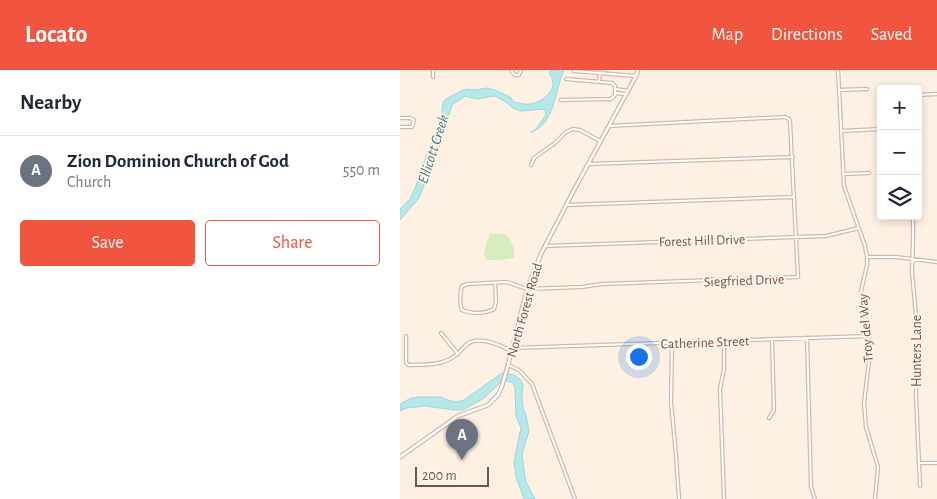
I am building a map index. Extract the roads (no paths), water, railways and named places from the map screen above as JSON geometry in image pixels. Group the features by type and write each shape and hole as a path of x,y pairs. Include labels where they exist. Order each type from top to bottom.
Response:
{"street":[{"path":"433,70 433,77"},
{"path":"512,70 515,75 519,74 521,70"},
{"path":"574,70 636,76"},
{"name":"North Forest Road","path":"400,457 458,416 488,405 498,394 508,365 532,273 566,204 638,70"},
{"name":"Troy del Way","path":"838,70 844,186 867,257 862,286 862,298 869,336 869,361 864,403 866,427 878,467 875,499"},
{"path":"599,82 600,72"},
{"path":"561,100 611,98 616,95 616,86 612,83 566,79"},
{"path":"839,90 867,89"},
{"path":"616,91 627,92"},
{"path":"922,95 937,94"},
{"name":"Siegfried Drive","path":"527,289 582,287 602,284 798,277 795,197 789,119 785,117 609,126"},
{"path":"400,118 410,118 414,120 414,123 412,126 400,127"},
{"path":"531,165 534,158 555,143 566,132 573,129 580,130 600,141"},
{"path":"841,131 877,129"},
{"path":"588,164 792,157"},
{"path":"843,174 869,173"},
{"path":"566,204 795,197"},
{"name":"Hunters Lane","path":"913,220 912,272 918,338 916,396 920,486"},
{"name":"Forest Hill Drive","path":"545,246 826,236 859,228"},
{"path":"867,257 896,257 937,262"},
{"path":"494,283 496,302 494,309 489,312 468,313 462,310 460,291 462,286 468,284 507,282 527,289"},
{"path":"441,333 458,354"},
{"name":"Catherine Street","path":"406,336 406,362 408,365 438,363 448,360 458,354 469,343 483,341 512,349 869,336"},
{"path":"807,338 811,487 815,499"},
{"path":"769,418 774,410 772,339"},
{"path":"724,341 724,369 720,389 724,499"},
{"path":"672,343 671,402 679,499"},
{"path":"508,365 519,370 532,384 575,499"},
{"path":"919,463 937,462"}],"water":[{"name":"Ellicott Creek","path":"550,70 564,70 550,114 539,128 531,132 536,129 546,115 545,109 520,111 495,96 477,99 465,96 452,105 439,148 419,198 400,220 400,209 410,199 416,186 441,119 443,102 446,99 463,90 487,88 510,97 514,102 535,103 545,97 552,89 553,84 549,74"},
{"path":"502,373 514,375 523,384 523,408 529,431 522,454 526,482 535,499 524,499 516,477 514,463 521,428 516,416 515,388 513,383 508,381 501,382 484,398 463,410 425,406 407,408 400,411 400,404 411,398 441,397 456,402 464,400"}],"place":[{"name":"Zion Dominion Church of God","path":"462,460"}]}
